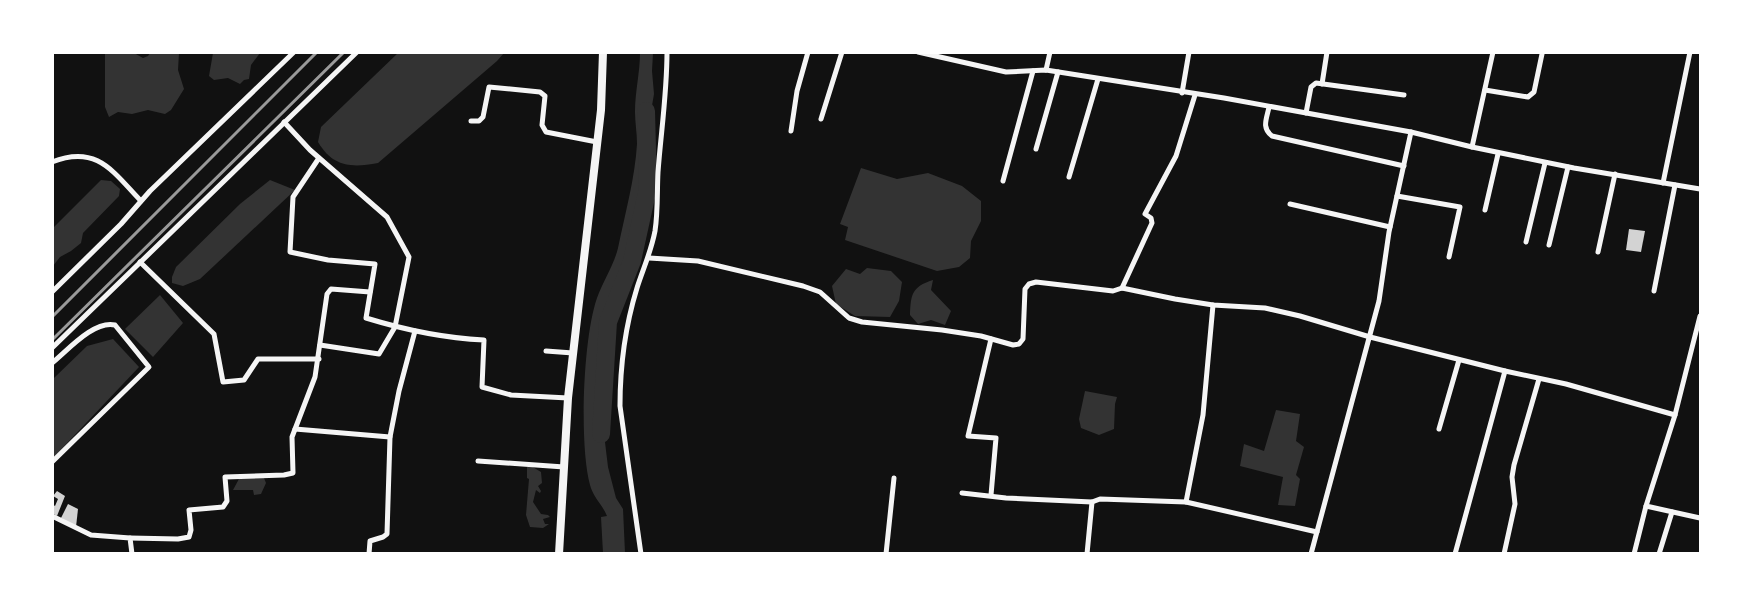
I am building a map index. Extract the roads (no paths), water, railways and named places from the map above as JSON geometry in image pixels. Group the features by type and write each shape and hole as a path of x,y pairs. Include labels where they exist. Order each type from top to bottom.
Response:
{"main road":[{"path":"559,554 568,398 601,110 603,52"}],"street":[{"path":"52,292 141,201 294,52"},
{"path":"52,348 357,52"},
{"path":"641,554 620,406 620,383 624,338 656,229 667,52"},
{"path":"791,131 797,91 808,52"},
{"path":"821,119 842,52"},
{"path":"918,52 1006,72 1046,70 1269,106 1411,132 1545,163 1701,189"},
{"path":"1046,70 1050,52"},
{"path":"1182,93 1189,52"},
{"path":"1322,84 1327,52"},
{"path":"1472,147 1493,52"},
{"path":"1663,183 1690,52"},
{"path":"1485,90 1528,97 1532,95 1542,54"},
{"path":"1004,181 1033,71"},
{"path":"1036,149 1058,72"},
{"path":"1069,177 1098,79"},
{"path":"1306,113 1313,84 1404,95"},
{"path":"471,121 479,121 483,117 489,87 540,92 545,96 542,125 546,132 597,142"},
{"path":"1122,288 1152,224 1151,218 1145,214 1176,156 1195,94"},
{"path":"1269,106 1264,127 1266,132 1272,136 1404,166"},
{"path":"284,122 319,158 387,217 410,257 395,327 379,354 320,345"},
{"path":"1311,554 1379,302 1390,227 1411,132"},
{"path":"1485,210 1498,153"},
{"path":"52,162 64,157 83,155 96,159 106,164 141,201"},
{"path":"319,158 293,197 290,252 328,260 375,264 366,318 446,338 484,340 482,387 511,394 568,398"},
{"path":"1526,242 1545,163"},
{"path":"1549,245 1568,167"},
{"path":"1598,252 1615,174"},
{"path":"1654,291 1675,185"},
{"path":"1397,196 1460,207 1449,257"},
{"path":"1290,204 1390,227"},
{"path":"649,258 698,261 803,286 820,292 849,318 862,322 942,330 1013,345 1018,345 1023,339 1025,289 1029,284 1036,282 1113,291 1122,288 1213,305 1265,308 1505,372 1566,384 1675,415"},
{"path":"140,262 214,334 223,382 244,380 258,359 319,359"},
{"path":"52,516 91,535 178,540 189,537 191,530 189,510 223,507 227,501 225,477 293,473 291,449 295,429 315,377 327,294 331,289 370,292"},
{"path":"1186,502 1203,415 1213,305"},
{"path":"1634,554 1701,316"},
{"path":"52,363 98,326 109,323 116,325 149,367 52,462"},
{"path":"369,554 370,541 387,534 390,437 415,331"},
{"path":"991,339 968,436 996,438 991,495"},
{"path":"546,351 573,353"},
{"path":"1439,429 1459,360"},
{"path":"1455,554 1505,372"},
{"path":"1504,554 1515,504 1512,477 1514,465 1539,379"},
{"path":"295,429 390,437"},
{"path":"478,461 564,467"},
{"path":"886,554 894,478"},
{"path":"962,493 1006,498 1092,502 1100,499 1186,502 1317,532"},
{"path":"1087,554 1092,502"},
{"path":"1646,506 1701,518"},
{"path":"1659,554 1672,512"},
{"path":"130,538 132,554"}],"waterway":[{"path":"601,434 608,322 632,261 648,188 646,111"}],"railway":[{"path":"52,317 317,52"},
{"path":"52,340 344,52"}]}
